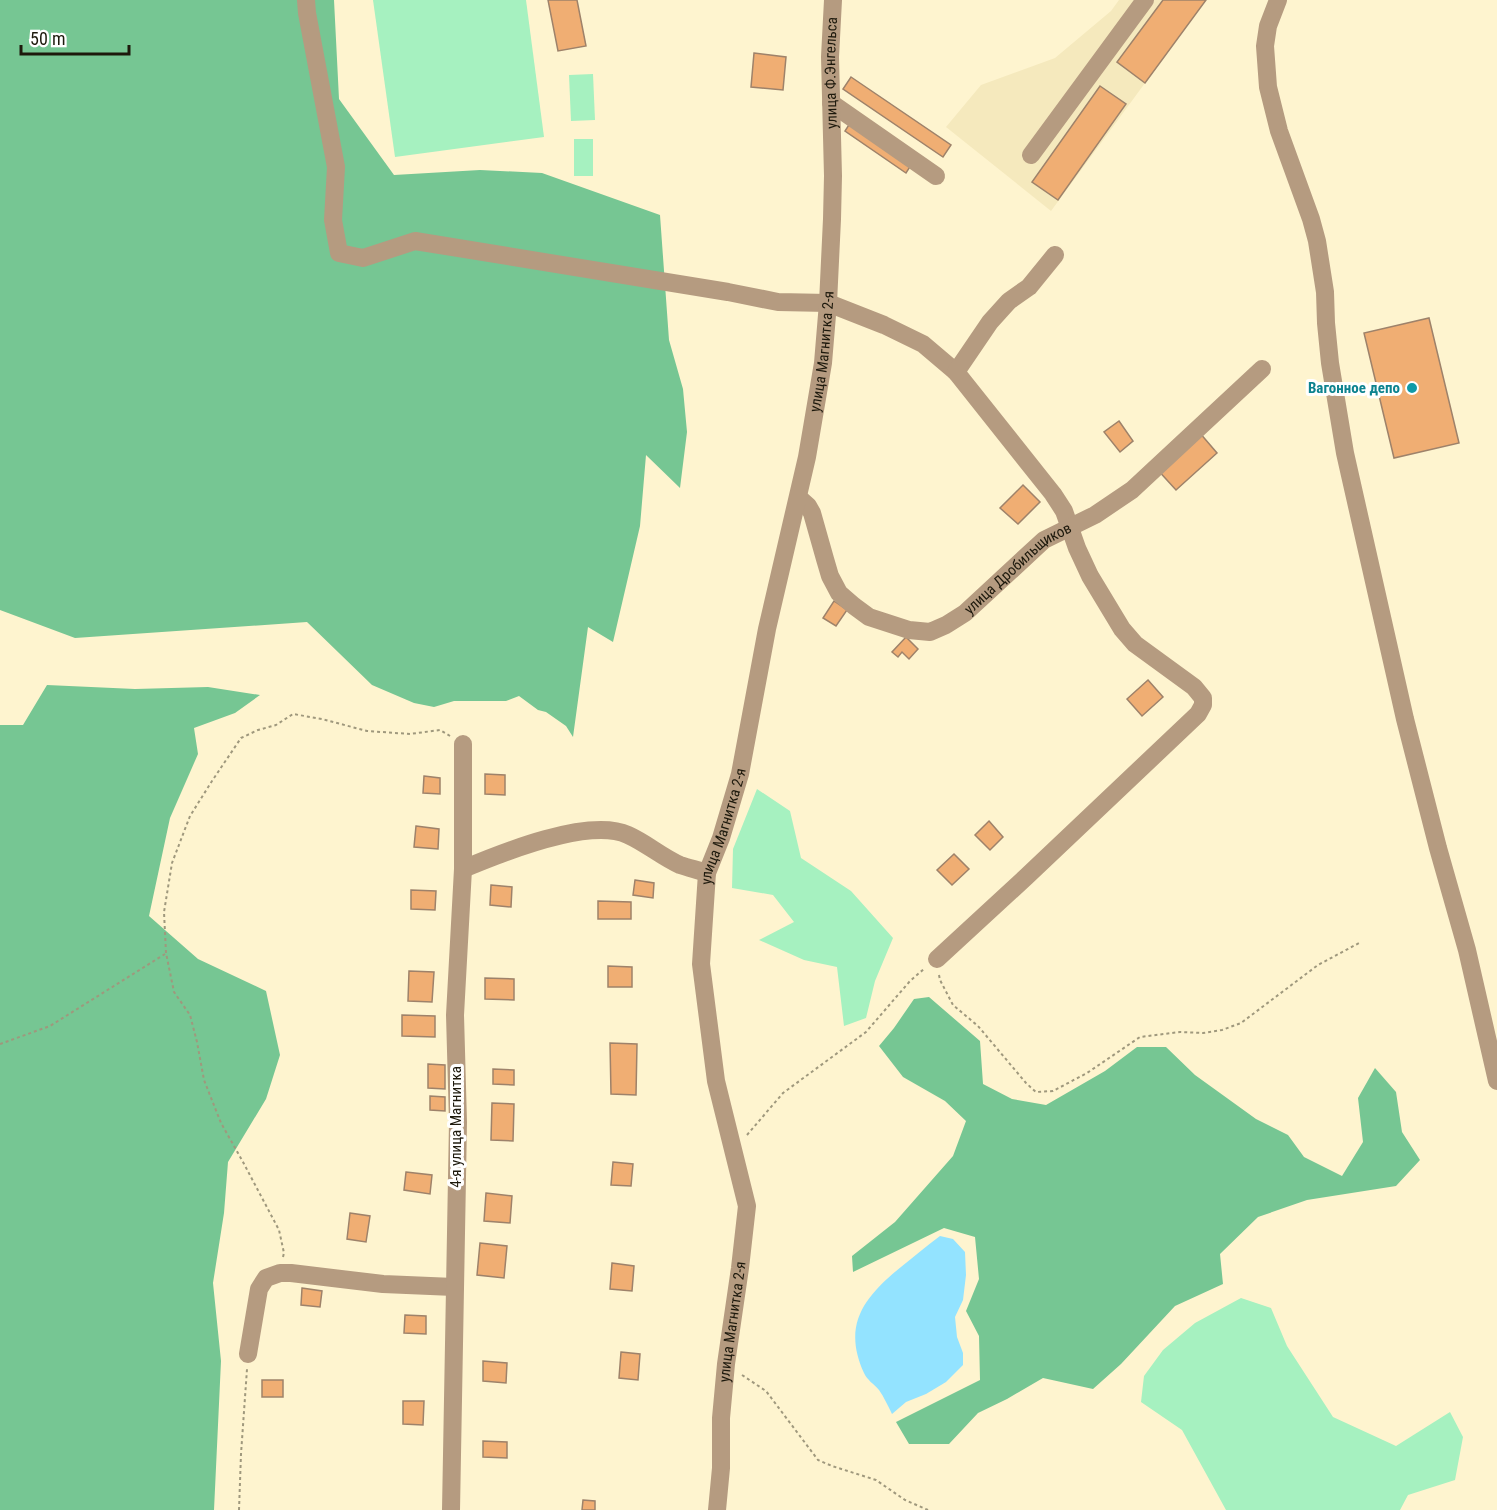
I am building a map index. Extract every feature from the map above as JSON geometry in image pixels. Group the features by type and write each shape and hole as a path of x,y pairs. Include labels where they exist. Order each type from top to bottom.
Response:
{"street":[{"path":"306,0 336,167 333,220 339,253 363,258 416,241 729,291 778,302 828,303 884,325 923,344 956,372 1053,494 1064,511 1090,576 1122,629 1135,644 1194,687 1203,698 1203,705 1198,714 937,960"},
{"name":"улица Ф.Энгельса","path":"832,145 830,57 833,0"},
{"path":"1031,155 1145,0"},
{"path":"1278,0 1268,26 1265,46 1268,87 1317,241 1325,292 1330,363 1345,453 1405,719 1438,849 1467,950 1497,1081"},
{"path":"831,103 936,176"},
{"name":"улица Магнитка 2-я","path":"717,1510 726,1364 747,1206 716,1081 701,964 707,873 721,838 740,774 767,629 799,498 818,397 828,303 832,145"},
{"path":"956,372 990,322 1029,287 1055,255"},
{"name":"улица Дробильщиков","path":"799,498 812,513 830,576 839,593 869,617 909,630 930,632 965,613 1044,540 1095,515 1132,490 1262,369"},
{"name":"4-я улица Магнитка","path":"451,1510 458,1122 455,1014 463,869 463,744"},
{"path":"463,869 504,852 554,838 584,830 606,829 626,834 680,865 707,873"},
{"path":"248,1354 259,1289 266,1278 280,1273 383,1284 454,1287"}],"path":[{"path":"280,1273 284,1253 279,1230 221,1123 204,1080 190,1015 174,992 166,953 164,912 172,864 190,816 241,738 276,725 293,714 367,731 410,734 440,730 463,744"},
{"path":"733,1151 783,1093 866,1032 909,981 937,960 940,980 953,1005 978,1026 1036,1092 1053,1091 1087,1073 1140,1037 1180,1032 1203,1033 1222,1030 1241,1023 1318,965 1361,942"},
{"path":"0,1044 50,1026 166,953"},
{"path":"239,1510 248,1354"},
{"path":"726,1364 766,1391 818,1460 876,1480 904,1500 928,1510"}],"shaded area":[{"path":"1119,0 1206,0 1051,211 946,127 981,85 1055,58 1111,11"}],"green space":[{"path":"0,0 334,0 339,99 394,175 480,170 542,173 660,215 669,340 683,389 687,432 680,488 646,455 640,526 613,642 588,627 573,737 566,726 519,696 506,701 454,701 434,707 414,703 372,685 307,622 75,638 0,610"},
{"path":"373,0 526,0 544,137 395,157"},
{"path":"593,74 595,120 571,121 569,75"},
{"path":"574,139 593,139 593,176 574,176"},
{"path":"47,685 135,689 208,687 260,695 235,713 194,728 198,754 170,818 149,916 198,959 266,991 280,1055 266,1099 228,1162 224,1213 213,1283 221,1361 214,1510 0,1510 0,725 23,725"},
{"path":"757,789 790,811 801,858 851,891 893,938 875,981 866,1018 844,1026 837,967 804,960 759,940 794,922 773,895 732,888 733,849"},
{"path":"929,997 980,1041 983,1084 1012,1099 1046,1105 1105,1071 1137,1047 1166,1047 1195,1075 1256,1119 1288,1135 1304,1157 1342,1176 1363,1142 1358,1098 1375,1068 1396,1092 1402,1132 1420,1160 1396,1186 1307,1200 1258,1217 1220,1254 1223,1284 1175,1306 1121,1364 1093,1389 1043,1378 978,1413 949,1444 909,1444 896,1422 980,1380 979,1336 966,1311 979,1279 975,1237 944,1228 853,1272 852,1256 895,1222 953,1156 966,1121 945,1101 903,1077 879,1046 914,999"},
{"path":"1241,1298 1271,1308 1287,1346 1333,1417 1396,1446 1450,1412 1463,1437 1455,1480 1408,1495 1400,1510 1226,1510 1182,1430 1141,1402 1144,1376 1163,1350 1195,1323"}],"water":[{"path":"940,1236 953,1239 965,1252 966,1275 963,1300 955,1317 957,1337 963,1353 963,1365 946,1382 906,1402 892,1414 879,1390 864,1373 855,1340 856,1326 860,1313 877,1289"}],"building":[{"path":"548,0 577,0 586,46 558,51"},
{"path":"1163,0 1206,0 1145,83 1117,62"},
{"path":"754,53 786,57 783,90 751,87"},
{"path":"851,77 951,145 943,157 843,89"},
{"path":"1100,86 1126,104 1058,200 1032,182"},
{"path":"852,120 913,162 906,173 845,131"},
{"name":"Вагонное депо","path":"1429,318 1459,443 1394,458 1364,333"},
{"path":"1119,421 1133,441 1120,452 1104,432"},
{"path":"1199,432 1217,453 1176,490 1156,468"},
{"path":"1023,485 1040,502 1018,524 1000,508"},
{"path":"834,601 847,610 836,626 823,618"},
{"path":"906,637 918,649 909,659 902,652 898,657 892,652"},
{"path":"1148,680 1163,697 1142,716 1127,699"},
{"path":"485,774 505,775 505,795 485,794"},
{"path":"424,776 440,778 440,794 423,793"},
{"path":"989,821 1003,837 990,850 975,835"},
{"path":"416,826 439,829 438,849 414,847"},
{"path":"954,854 969,869 952,885 937,870"},
{"path":"635,880 654,883 653,898 633,895"},
{"path":"491,885 512,887 511,907 490,905"},
{"path":"411,890 436,891 435,910 411,909"},
{"path":"598,901 631,902 631,919 598,919"},
{"path":"608,966 632,967 632,987 608,987"},
{"path":"409,971 434,972 432,1002 408,1001"},
{"path":"485,978 514,979 514,1000 485,999"},
{"path":"402,1015 435,1016 435,1037 402,1036"},
{"path":"610,1043 637,1044 636,1095 611,1094"},
{"path":"428,1064 445,1065 445,1089 428,1088"},
{"path":"493,1069 514,1070 514,1085 493,1084"},
{"path":"430,1096 445,1097 445,1111 430,1110"},
{"path":"492,1103 514,1104 513,1141 491,1140"},
{"path":"613,1162 633,1164 631,1186 611,1185"},
{"path":"406,1172 432,1175 430,1194 404,1190"},
{"path":"486,1193 512,1196 510,1223 484,1221"},
{"path":"350,1213 370,1216 366,1242 347,1239"},
{"path":"480,1243 507,1246 504,1278 477,1275"},
{"path":"612,1263 634,1266 632,1291 610,1289"},
{"path":"302,1288 322,1291 320,1307 301,1305"},
{"path":"405,1315 426,1316 426,1334 404,1333"},
{"path":"621,1352 640,1354 638,1380 619,1378"},
{"path":"483,1361 507,1363 506,1383 483,1381"},
{"path":"262,1380 283,1380 283,1397 262,1397"},
{"path":"403,1401 424,1401 423,1425 403,1424"},
{"path":"483,1441 507,1442 507,1458 483,1457"},
{"path":"583,1500 595,1501 595,1510 582,1510"}],"place":[{"name":"Вагонное депо","path":"1412,388"}]}
